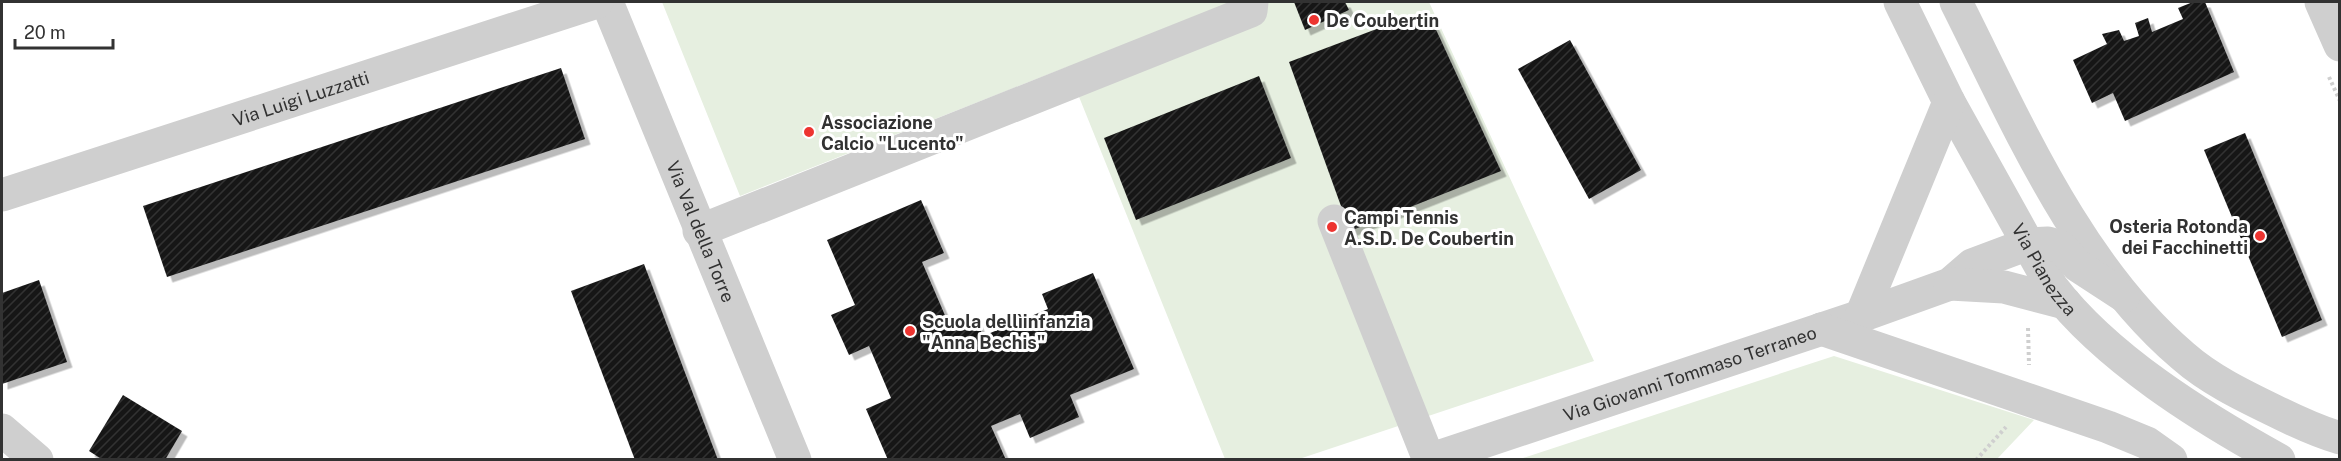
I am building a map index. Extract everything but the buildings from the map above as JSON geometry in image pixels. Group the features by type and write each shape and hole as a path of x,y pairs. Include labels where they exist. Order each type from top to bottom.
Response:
{"street":[{"name":"Via Luigi Luzzatti","path":"2,195 597,2"},
{"name":"Via Val della Torre","path":"607,2 699,231 795,459"},
{"path":"699,231 1251,11 1251,2"},
{"name":"Via Pianezza","path":"1900,2 1949,102 2052,287 2065,303 2084,324 2186,404 2279,459"},
{"path":"1956,2 2039,166 2075,227 2124,296 2183,357 2202,370 2246,397 2317,432 2340,439 2330,459"},
{"path":"2321,2 2340,45"},
{"path":"1861,316 1949,102"},
{"path":"1334,221 1429,459"},
{"name":"Via Giovanni Tommaso Terraneo","path":"1429,459 1861,316 1950,284 1972,265 2028,244 2048,243 2061,247 2078,266 2124,296"},
{"name":"Via Giovanni Tommaso Terraneo","path":"1950,284 2004,287 2065,303"},
{"path":"1821,329 2147,443 2171,459"},
{"path":"2,430 37,459"}],"path":[{"path":"1976,459 2029,402 2028,322"}],"green space":[{"name":"Campi Tennis A.S.D. De Coubertin","path":"662,2 1429,2 1594,361 1299,459 1225,459 1067,67 740,196"},
{"path":"1834,356 2034,420 1997,459 1520,459"}],"place":[{"name":"De Coubertin","path":"1314,20"},
{"name":"Associazione Calcio \"Lucento\"","path":"809,132"},
{"name":"Campi Tennis A.S.D. De Coubertin","path":"1332,227"},
{"name":"Osteria Rotonda dei Facchinetti","path":"2260,236"},
{"name":"Scuola dellìinfanzia \"Anna Bechis\"","path":"910,331"}]}
